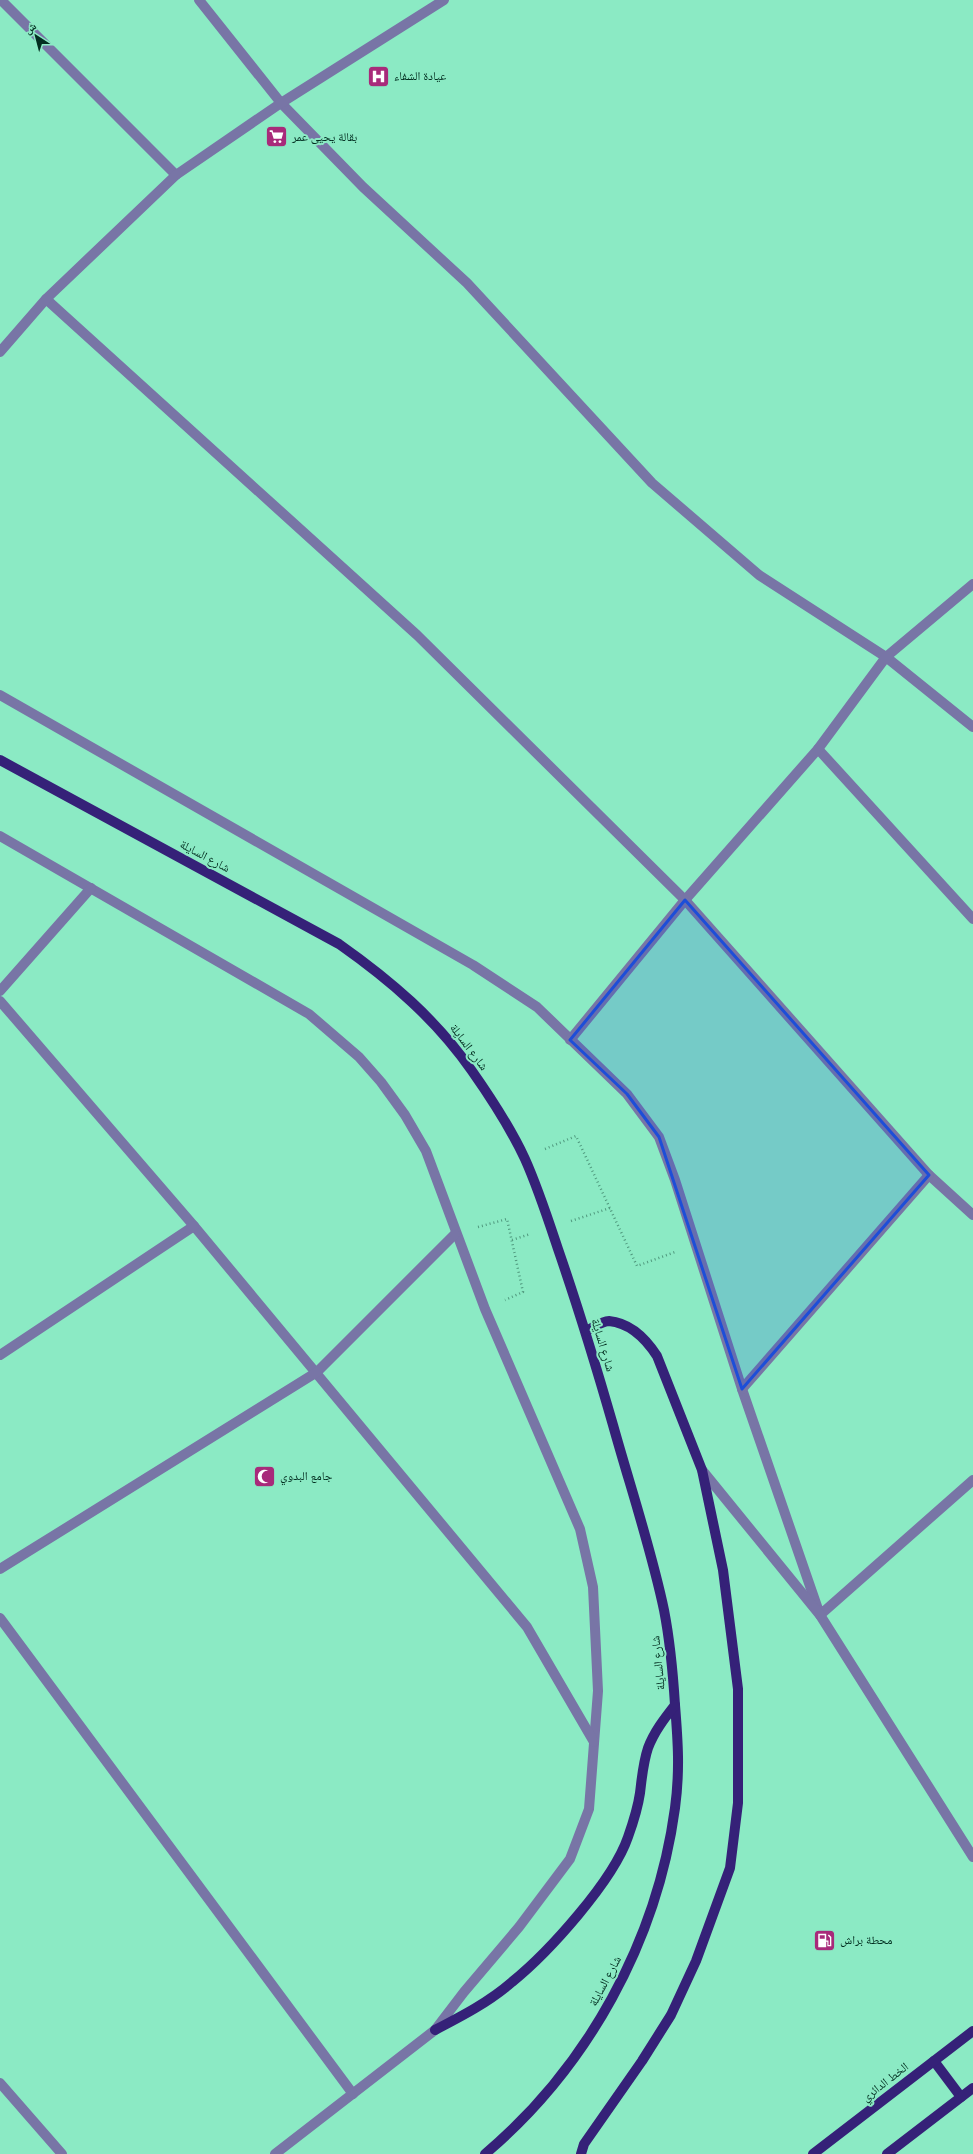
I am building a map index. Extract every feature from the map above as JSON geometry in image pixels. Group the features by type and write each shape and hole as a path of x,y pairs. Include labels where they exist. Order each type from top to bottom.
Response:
{"main road":[{"name":"شارع السايلة","path":"0,760 339,944 377,970 411,1000 443,1034 472,1070 524,1158 541,1199 586,1331 664,1609 672,1657 679,1760 675,1808 666,1856 653,1902 637,1948 616,1992 591,2034 564,2073 532,2110 485,2154"},
{"path":"581,2154 584,2144 642,2061 671,2014 696,1961 730,1868 738,1803 738,1689 723,1570 702,1470 657,1356 648,1343 637,1332 624,1325 608,1321 586,1331"},
{"path":"435,2030 476,2009 512,1982 561,1933 606,1880 628,1838 640,1794 641,1771 648,1747 659,1725 675,1705"},
{"name":"الخط الدائري","path":"813,2154 973,2031"},
{"path":"934,2061 961,2097"},
{"path":"887,2154 973,2088"}],"street":[{"path":"1,0 176,175"},
{"path":"199,0 281,103 363,187 467,283 652,483 760,574 886,657 973,727"},
{"path":"0,352 46,299 176,175 281,103 444,0"},
{"path":"46,299 417,635 685,900 929,1175 973,1215"},
{"path":"570,1040 685,900 818,749 886,657 973,584"},
{"path":"0,695 473,965 537,1007 627,1094 659,1137 696,1245 742,1389 820,1615"},
{"path":"818,749 973,919"},
{"path":"0,836 309,1014 359,1057 381,1082 405,1115 426,1151 455,1234 485,1309 580,1529 593,1587 597,1638 598,1691 589,1809 570,1859 519,1927 464,1992 435,2030 275,2154"},
{"path":"0,991 91,888"},
{"path":"0,1000 317,1372 527,1627 594,1742"},
{"path":"742,1389 929,1175"},
{"path":"0,1354 194,1226"},
{"path":"0,1569 317,1372 455,1234"},
{"path":"702,1470 820,1615 973,1857"},
{"path":"820,1615 973,1480"},
{"path":"0,1618 353,2094"},
{"path":"0,2083 62,2154"}],"path":[{"path":"524,1158 576,1136 637,1266 696,1245"},
{"path":"455,1234 507,1219 523,1292"}],"highlighted area":[{"path":"685,900 929,1175 742,1389 659,1137 627,1094 570,1040"}],"place":[{"name":"عيادة الشفاء","path":"378,76"},
{"name":"بقالة يحيى عمر","path":"276,137"},
{"name":"جامع البدوي","path":"264,1476"},
{"name":"محطة براش","path":"825,1940"}]}
